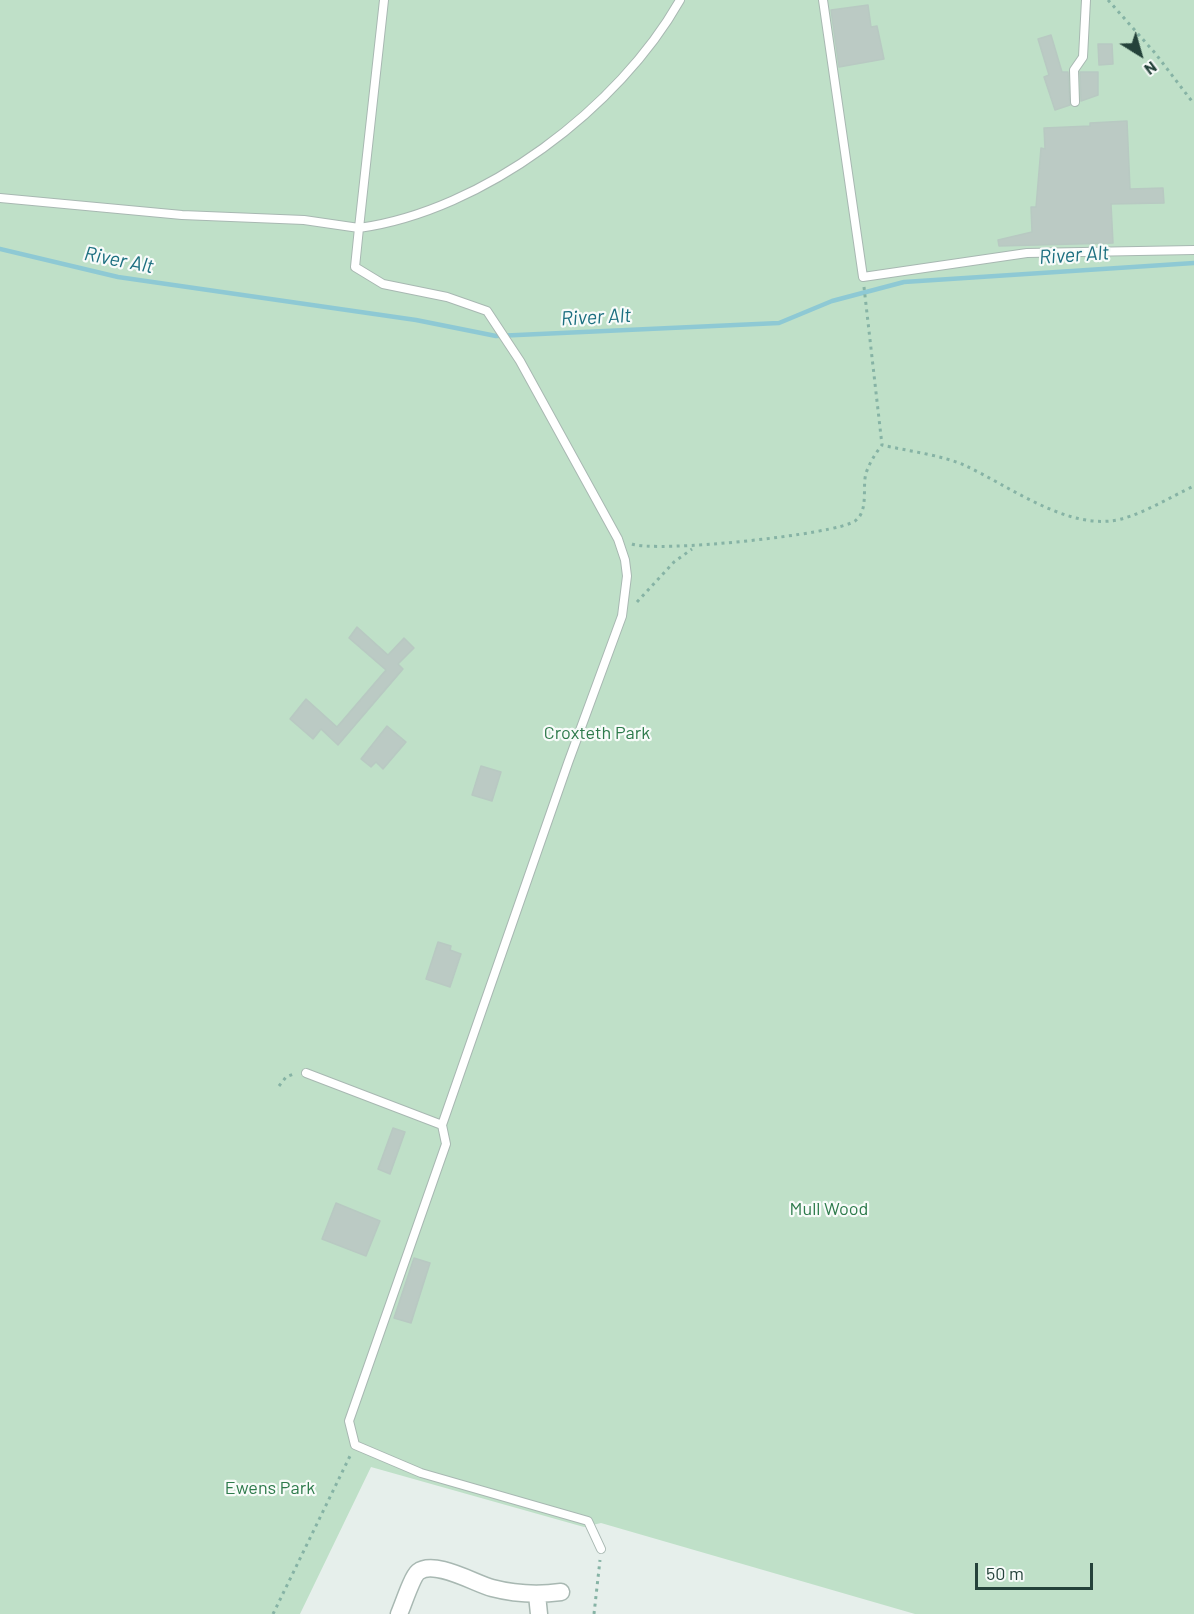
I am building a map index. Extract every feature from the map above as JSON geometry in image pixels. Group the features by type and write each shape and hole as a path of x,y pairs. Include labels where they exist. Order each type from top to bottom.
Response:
{"street":[{"path":"399,1614 414,1576 427,1569 464,1575 491,1588 537,1595 561,1592"},
{"path":"537,1595 540,1614"}],"lane":[{"path":"384,0 355,267 383,285 447,297 487,311 510,346 618,539 625,560 627,576 622,616 568,763 442,1125 446,1144 349,1421 355,1445 421,1473 588,1521 601,1549"},
{"path":"0,198 182,215 304,220 359,228 416,217 487,183 560,133 616,86 644,55 680,0"},
{"path":"823,0 863,276 1028,253 1194,250"},
{"path":"1075,102 1074,70 1083,57 1086,0"},
{"path":"306,1073 442,1125"}],"path":[{"path":"1108,0 1155,53 1194,104"},
{"path":"618,539 635,546 694,548 828,530 855,521 863,511 866,475 872,457 882,445 864,287"},
{"path":"882,445 964,465 1002,487 1081,519 1109,521 1128,516 1194,486"},
{"path":"622,616 674,562 694,548"},
{"path":"279,1086 286,1077 298,1072 306,1073"},
{"path":"273,1614 355,1445"},
{"path":"594,1614 601,1549"}],"green space":[{"name":"Croxteth Park","path":"0,0 1194,0 1194,1614 915,1614 601,1523 584,1527 371,1467 300,1614 0,1614"}],"building":[{"path":"868,5 871,27 877,26 884,59 839,67 831,10"},
{"path":"1051,35 1062,72 1068,72 1070,105 1055,110 1044,77 1049,75 1038,39"},
{"path":"1098,44 1112,44 1113,64 1099,65"},
{"path":"1080,72 1098,72 1098,95 1081,101"},
{"path":"1127,121 1130,189 1163,188 1164,203 1111,204 1113,243 999,246 998,240 1032,232 1031,207 1036,207 1041,148 1045,149 1044,128 1090,126 1090,123"},
{"path":"357,627 388,655 404,638 414,648 398,664 403,669 338,745 321,729 313,739 290,719 306,699 337,727 386,670 349,638"},
{"path":"387,726 406,742 383,769 376,762 371,767 361,759"},
{"path":"481,766 501,772 492,801 472,795"},
{"path":"438,942 451,946 450,950 461,954 450,987 426,979"},
{"path":"393,1128 405,1132 390,1174 378,1169"},
{"path":"336,1203 380,1221 366,1256 322,1239"},
{"path":"414,1258 430,1263 411,1323 394,1318"}],"waterway":[{"name":"River Alt","path":"0,249 118,277 416,320 496,336 779,323 832,301 904,282 1194,263"}],"park label":[{"name":"Mull Wood","path":"829,1209"},
{"name":"Ewens Park","path":"270,1488"}]}
